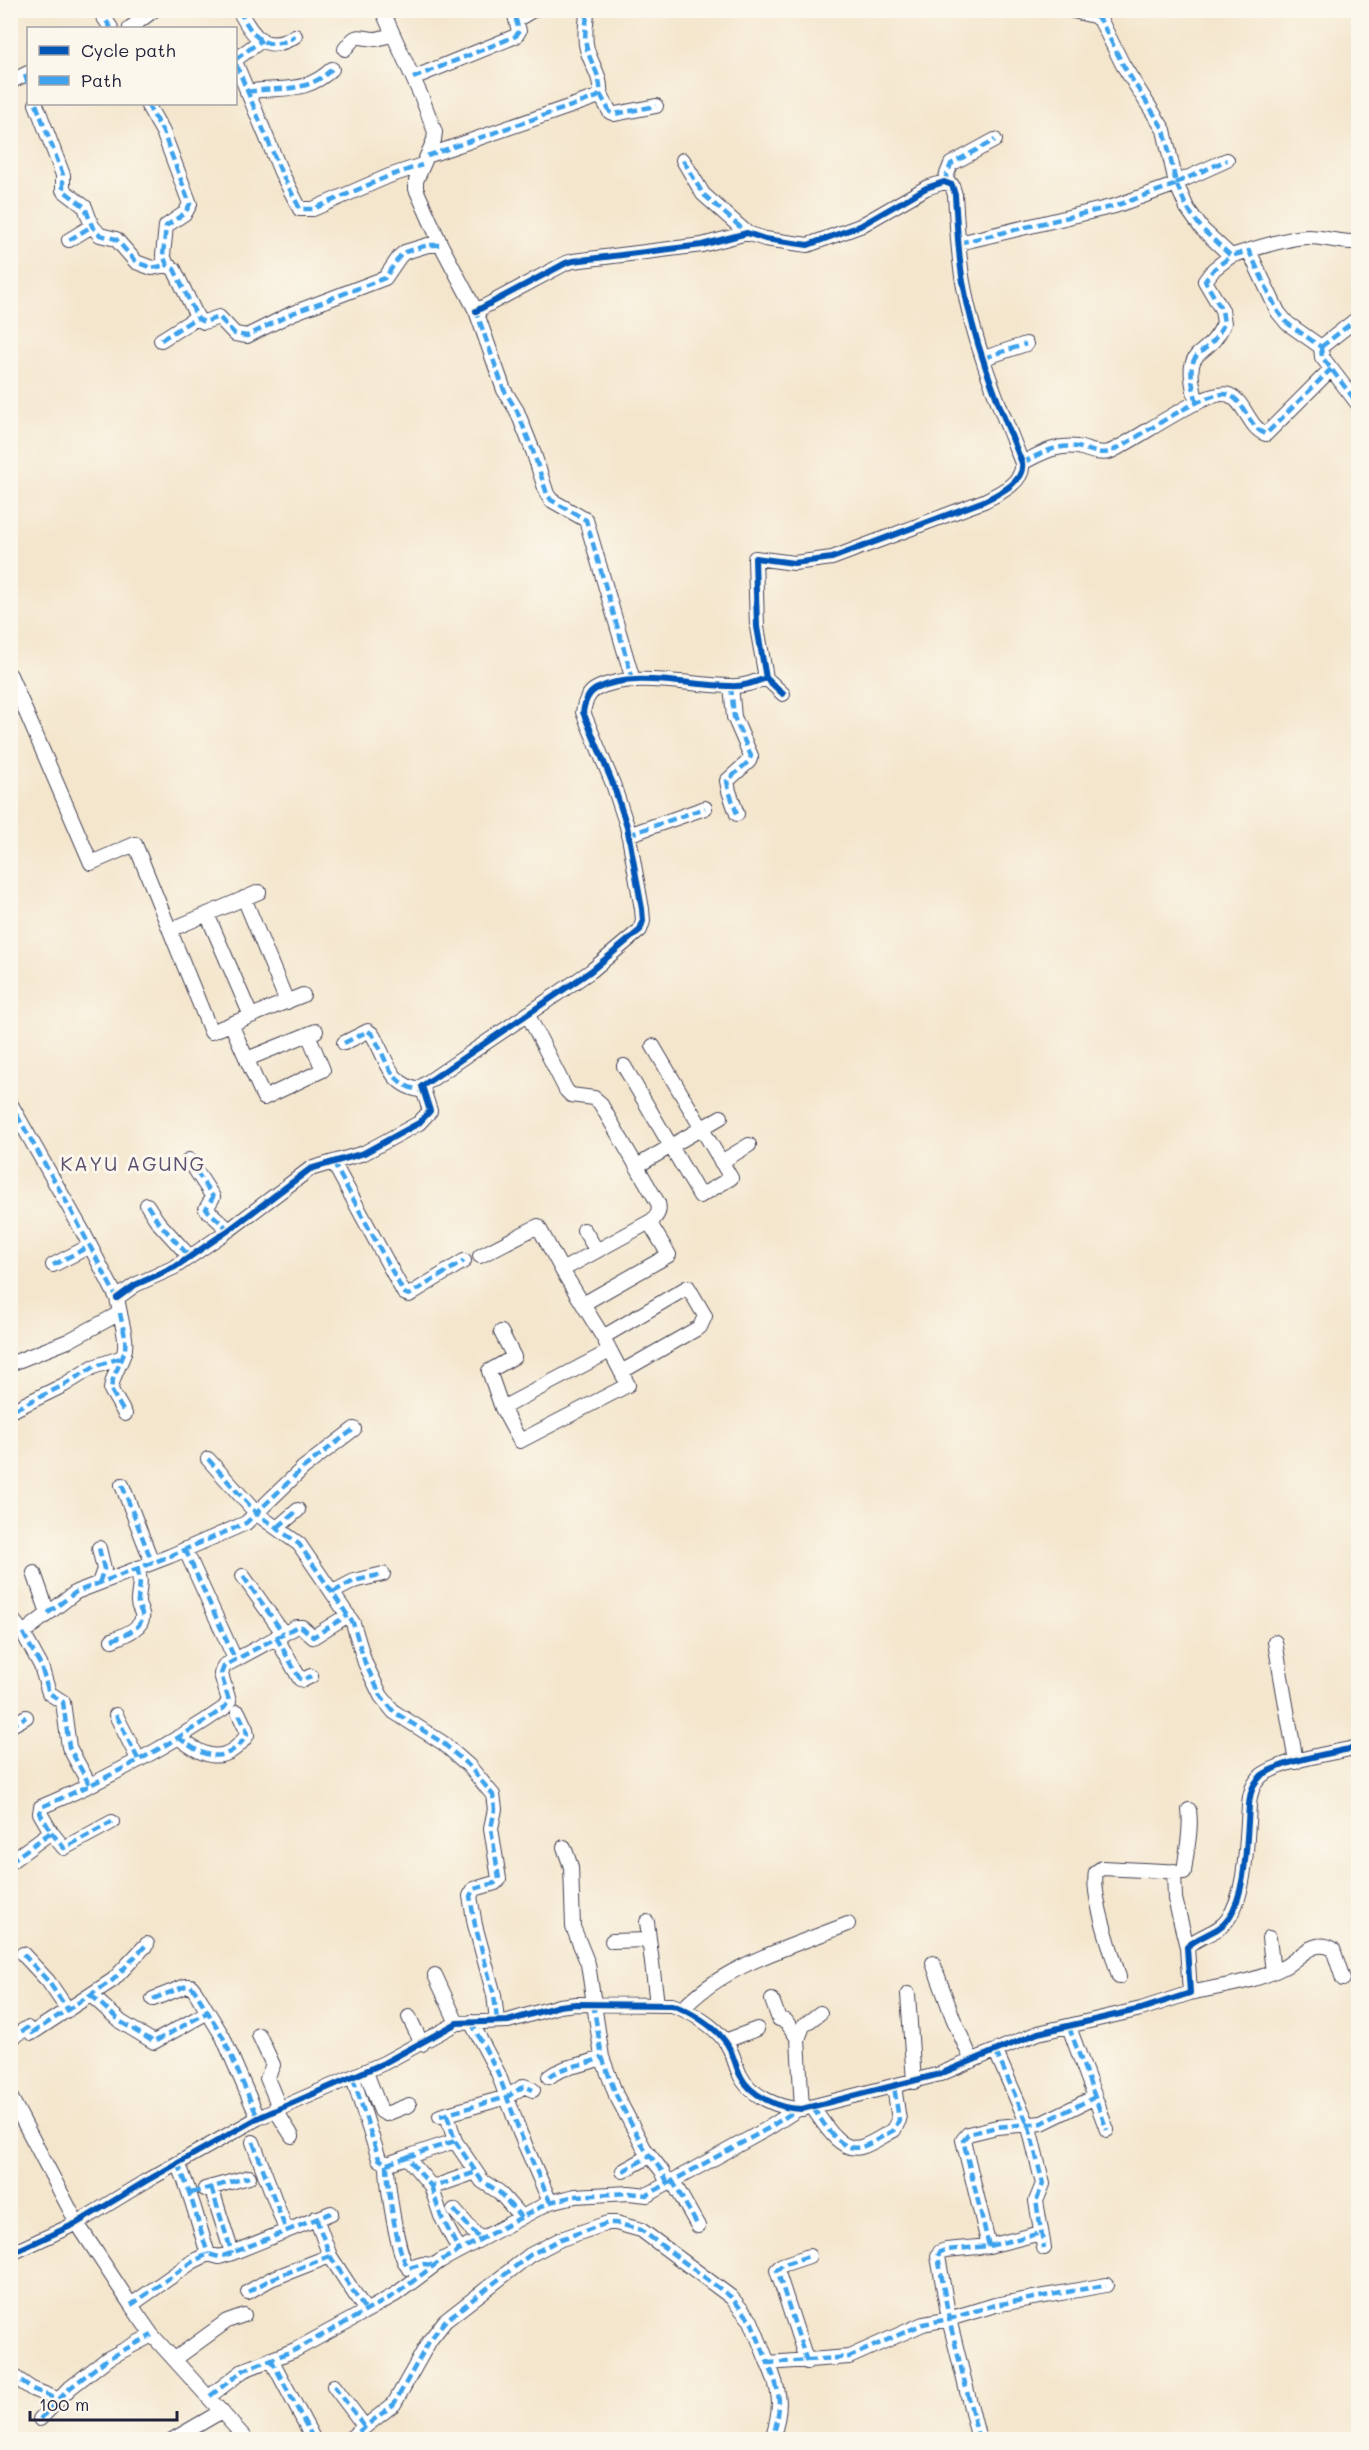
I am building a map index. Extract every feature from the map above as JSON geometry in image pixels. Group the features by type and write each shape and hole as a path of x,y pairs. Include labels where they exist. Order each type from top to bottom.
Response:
{"street":[{"path":"99,10 110,27"},
{"path":"131,27 154,10"},
{"path":"239,10 247,27 270,45 279,45 295,36"},
{"path":"382,10 435,132 434,140 416,181 416,189 441,245 476,311 504,390 517,411 533,451 547,494 551,500 586,520 633,680"},
{"path":"413,78 516,36 519,31 514,15 532,10"},
{"path":"587,10 584,32 587,50 599,75 600,94 610,112 615,114 656,106"},
{"path":"1069,10 1103,14 1123,65 1164,130 1176,183 1187,208 1202,229 1231,256"},
{"path":"345,49 362,35 373,39 393,34"},
{"path":"237,61 262,40"},
{"path":"237,65 281,172 300,209 313,209 424,161 589,101 600,94"},
{"path":"247,92 300,88 322,79 332,69"},
{"path":"10,82 27,77"},
{"path":"36,105 63,175 63,190 84,207 92,226 100,235 116,239 136,262 152,268 166,265 174,269 196,318 204,322 219,317 235,334 247,336 293,313 385,278 405,252 428,245 441,245"},
{"path":"148,105 163,132 190,204 185,213 166,226 163,255 166,265"},
{"path":"944,182 951,164 995,140"},
{"path":"683,160 703,194 747,233 765,239 808,244 860,226 926,188 944,182 952,185 963,282 984,358 1022,463 1023,472 999,494 969,508 832,558 794,563 755,558 757,627 766,678 783,694"},
{"path":"959,243 1115,206 1176,183 1227,160"},
{"path":"69,240 92,226"},
{"path":"476,311 566,263 702,245 747,233"},
{"path":"1197,403 1191,380 1193,358 1213,339 1224,323 1222,310 1205,281 1214,269 1231,256 1304,237 1320,237 1343,243 1359,242"},
{"path":"1249,251 1278,312 1287,323 1321,347"},
{"path":"161,340 196,318"},
{"path":"1359,318 1321,347 1320,354 1359,404"},
{"path":"984,358 1026,344"},
{"path":"1022,463 1050,449 1065,446 1102,454 1110,452 1216,394 1232,396 1259,430 1266,434 1331,369"},
{"path":"10,675 91,863 135,844 211,1032 303,995"},
{"path":"117,1298 135,1285 175,1267 310,1169 364,1153 429,1115 430,1111 422,1086 591,971 642,927 642,909 628,835 613,784 583,712 584,703 596,689 633,680 731,686 766,678"},
{"path":"731,686 734,717 751,756 749,761 728,781 737,814"},
{"path":"628,835 705,808"},
{"path":"170,930 259,892"},
{"path":"244,898 287,1002"},
{"path":"207,914 251,1016"},
{"path":"528,1015 566,1090 570,1095 594,1098 600,1103 658,1203 658,1215 650,1222 562,1270"},
{"path":"231,1024 264,1098 323,1070 312,1033 247,1059"},
{"path":"344,1043 368,1031 372,1034 397,1081 405,1088 422,1091"},
{"path":"624,1066 700,1196 731,1178 653,1046"},
{"path":"10,1103 117,1298 125,1341 124,1353 114,1372 111,1390 125,1414"},
{"path":"637,1166 721,1117"},
{"path":"721,1162 749,1145"},
{"path":"189,1160 214,1199 206,1209 229,1230"},
{"path":"333,1162 404,1293 412,1293 464,1261"},
{"path":"147,1205 158,1222 189,1256"},
{"path":"583,1304 669,1255 650,1222"},
{"path":"480,1256 538,1226 603,1337 628,1385 520,1441 502,1408 489,1371 514,1356 501,1332"},
{"path":"584,1230 597,1251"},
{"path":"52,1265 90,1246"},
{"path":"603,1337 688,1287 705,1316 700,1327 621,1372"},
{"path":"10,1364 68,1341 120,1313"},
{"path":"502,1408 610,1351"},
{"path":"15,1409 64,1385 93,1367 120,1358"},
{"path":"23,1633 76,1592 239,1527 257,1514 303,1468 354,1429"},
{"path":"208,1459 257,1514 299,1544 348,1615 355,1628 365,1663 381,1696 394,1712 443,1743 469,1766 493,1795 495,1809 490,1828 499,1879 495,1883 474,1889 470,1896 475,1925 494,1995 497,2020"},
{"path":"122,1485 152,1562"},
{"path":"278,1527 298,1510"},
{"path":"99,1548 104,1569 99,1583"},
{"path":"185,1550 235,1659"},
{"path":"112,1640 133,1630 142,1620 143,1615 137,1602 141,1582 137,1568"},
{"path":"34,1573 48,1613"},
{"path":"333,1592 354,1581 383,1574"},
{"path":"243,1576 280,1635 300,1679 311,1676"},
{"path":"112,1822 64,1848 40,1813 41,1807 178,1737 228,1704 221,1674 222,1668 235,1659 298,1626 311,1637 315,1637 348,1615"},
{"path":"11,1619 23,1633 41,1666 49,1693 63,1702 69,1747 89,1784"},
{"path":"1275,1642 1296,1762"},
{"path":"178,1737 200,1754 222,1755 246,1735 246,1729 238,1712"},
{"path":"116,1715 138,1759"},
{"path":"10,1726 26,1717"},
{"path":"1187,1947 1199,1937 1221,1927 1236,1906 1245,1862 1252,1788 1259,1777 1296,1762 1359,1747"},
{"path":"1119,1977 1103,1921 1095,1879 1096,1872 1102,1868 1184,1872 1191,1823 1189,1810"},
{"path":"10,1862 51,1832"},
{"path":"564,1846 571,1867 573,1927 588,1964 592,2003 602,2057 616,2095 644,2148 670,2182 698,2226"},
{"path":"1174,1871 1175,1899 1187,1947 1190,1993"},
{"path":"647,1922 657,2004"},
{"path":"683,2009 700,1992 736,1969 848,1924"},
{"path":"1269,1938 1274,1972"},
{"path":"612,1941 649,1940"},
{"path":"10,2039 27,2028 32,2032 113,1980 147,1944"},
{"path":"210,2396 244,2370 295,2350 366,2311 420,2278 434,2265 459,2250 550,2202 575,2196 629,2193 647,2195 804,2109 914,2082 996,2052 1038,2033 1142,2009 1190,1993 1240,1983 1288,1965 1301,1952 1328,1946 1333,1949 1343,1979"},
{"path":"23,1954 48,1981 68,2010"},
{"path":"933,1963 972,2061"},
{"path":"435,1975 457,2023"},
{"path":"153,2000 191,1986 223,2037 258,2118"},
{"path":"908,1994 914,2082"},
{"path":"91,1995 121,2022 154,2042 207,2012"},
{"path":"772,2000 779,2019 786,2021 798,2039"},
{"path":"10,2253 77,2223 146,2181 277,2108 359,2075 422,2044 457,2023 508,2021 559,2006 592,2003 657,2004 683,2009 725,2040 740,2074 751,2091 779,2104 804,2109 850,2148 860,2148 894,2130 898,2125 894,2086"},
{"path":"804,2109 798,2039 802,2026 820,2013"},
{"path":"409,2017 422,2044"},
{"path":"471,2022 498,2073 520,2133 550,2202"},
{"path":"1069,2027 1093,2098 1107,2130"},
{"path":"725,2040 758,2029"},
{"path":"259,2036 273,2065 267,2078 277,2108 292,2136"},
{"path":"996,2052 1027,2123 1043,2184 1036,2201 1044,2248"},
{"path":"549,2077 561,2068 582,2066 602,2057"},
{"path":"359,2075 381,2111 386,2114 409,2105"},
{"path":"359,2075 379,2159 387,2164 396,2228 404,2262 409,2268 423,2264 434,2265"},
{"path":"521,2217 500,2192 482,2181 455,2140 443,2115 507,2097 524,2086 533,2090"},
{"path":"10,2097 77,2223 131,2305 153,2335 247,2439"},
{"path":"989,2246 963,2140 968,2134 976,2132 1027,2123 1042,2123 1093,2098"},
{"path":"387,2164 455,2140"},
{"path":"253,2142 286,2230"},
{"path":"623,2171 650,2156"},
{"path":"407,2157 431,2186 441,2216 459,2250"},
{"path":"178,2163 191,2193 208,2254"},
{"path":"431,2186 476,2172"},
{"path":"191,2193 249,2176"},
{"path":"212,2187 232,2253"},
{"path":"454,2210 480,2239"},
{"path":"131,2305 192,2262 208,2254 219,2257 232,2253 331,2213"},
{"path":"316,2218 330,2256 366,2311"},
{"path":"348,2439 394,2404 430,2340 445,2321 530,2254 561,2239 608,2223 641,2229 731,2297 751,2321 779,2391 780,2408 771,2438"},
{"path":"979,2439 949,2319 938,2256 940,2252 989,2246 1041,2234"},
{"path":"248,2292 271,2279 330,2256"},
{"path":"807,2362 777,2270 782,2265 809,2256"},
{"path":"768,2363 807,2362 849,2357 909,2329 995,2305 1106,2285"},
{"path":"175,2359 227,2321 244,2315"},
{"path":"40,2419 57,2399 106,2359 153,2335"},
{"path":"271,2360 314,2439"},
{"path":"10,2374 32,2389 57,2399"},
{"path":"334,2386 365,2427"},
{"path":"172,2439 222,2411"}],"marked path":[{"path":"99,10 110,27"},
{"path":"239,10 249,28 261,40 276,44 295,36"},
{"path":"413,78 516,36 519,31 516,20 533,10"},
{"path":"427,156 597,97 600,94 599,82 586,44 587,10"},
{"path":"1069,10 1094,16 1101,21 1123,65 1164,130 1176,183 1187,208 1202,229 1231,256 1249,251 1278,312 1287,323 1321,347"},
{"path":"237,58 262,40"},
{"path":"237,66 281,172 300,209 313,209 389,176 422,165"},
{"path":"247,92 302,86 312,83 332,69"},
{"path":"25,75 27,81"},
{"path":"600,94 610,112 615,114 656,106"},
{"path":"36,105 63,175 63,190 85,207 92,226 100,235 116,239 136,262 152,268 167,265"},
{"path":"148,105 163,132 190,204 185,213 166,226 163,255 167,265 174,269 198,319 204,322 219,317 235,334 247,336 293,313 385,278 405,252 428,245 441,245"},
{"path":"944,182 951,164 995,140"},
{"path":"683,160 703,194 747,233"},
{"path":"1176,183 1227,160"},
{"path":"959,243 1115,206 1177,184"},
{"path":"69,240 92,226"},
{"path":"1197,403 1193,383 1193,361 1217,336 1224,323 1222,310 1205,281 1214,269 1231,256"},
{"path":"478,310 476,311 504,390 517,411 547,494 551,500 586,520 633,680"},
{"path":"161,340 196,318"},
{"path":"1321,347 1358,318"},
{"path":"984,358 1026,344"},
{"path":"1321,347 1322,357 1358,404"},
{"path":"1022,463 1048,451 1069,446 1100,453 1109,452 1188,407 1219,394 1234,398 1255,427 1266,434 1331,369"},
{"path":"731,686 734,717 751,756 749,761 727,781 737,814"},
{"path":"628,835 705,808"},
{"path":"344,1043 368,1031 378,1044 395,1077 410,1088 422,1091"},
{"path":"10,1103 71,1210 117,1298"},
{"path":"189,1160 213,1197 206,1209 229,1230"},
{"path":"333,1162 404,1293 409,1295 464,1261"},
{"path":"147,1205 158,1222 189,1256"},
{"path":"53,1265 90,1246"},
{"path":"120,1313 125,1348 111,1390 125,1414"},
{"path":"15,1409 64,1385 93,1367 120,1358"},
{"path":"48,1613 76,1592 170,1556 246,1523 303,1468 354,1429"},
{"path":"208,1459 257,1514 299,1544 353,1623 365,1663 381,1696 394,1712 443,1743 469,1766 493,1795 495,1809 491,1828 499,1879 495,1883 474,1889 470,1896 475,1925 494,1995 497,2020"},
{"path":"122,1485 152,1562"},
{"path":"278,1527 298,1510"},
{"path":"99,1548 104,1569 99,1583"},
{"path":"185,1549 235,1659"},
{"path":"112,1640 132,1631 142,1619 138,1602 140,1581 137,1568"},
{"path":"333,1592 354,1581 383,1574"},
{"path":"243,1576 283,1633"},
{"path":"10,1862 51,1832 40,1813 41,1807 135,1762 224,1708 229,1701 221,1674 224,1666 296,1627 302,1627 313,1637 348,1615"},
{"path":"23,1633 41,1666 49,1693 63,1702 69,1747 89,1784"},
{"path":"276,1637 300,1679 311,1676"},
{"path":"178,1737 205,1754 214,1756 230,1752 247,1735 238,1712"},
{"path":"116,1715 138,1759"},
{"path":"10,1726 26,1717"},
{"path":"51,1832 64,1848 112,1822"},
{"path":"10,2039 27,2028 32,2033 113,1980 147,1944"},
{"path":"23,1954 48,1981 68,2010"},
{"path":"153,1999 191,1986 223,2037 258,2118"},
{"path":"91,1995 121,2022 154,2042 208,2012"},
{"path":"593,2003 602,2057 616,2095 644,2148 662,2171 668,2184"},
{"path":"471,2022 498,2073 520,2133 550,2202"},
{"path":"1069,2027 1107,2130"},
{"path":"996,2052 1029,2127 1043,2184 1036,2201 1044,2248"},
{"path":"549,2077 562,2070 602,2057"},
{"path":"353,2078 379,2159 387,2164 400,2250 409,2268 423,2264 434,2265"},
{"path":"440,2116 507,2097 524,2086 533,2090"},
{"path":"813,2108 839,2141 853,2148 861,2147 894,2130 899,2120 894,2086"},
{"path":"989,2246 963,2140 968,2134 997,2127 1042,2123 1093,2098"},
{"path":"210,2396 244,2370 295,2350 352,2319 396,2294 440,2261 550,2202 575,2196 629,2193 647,2195 767,2129 798,2109"},
{"path":"447,2115 455,2141 482,2181 499,2192 521,2217"},
{"path":"407,2157 455,2141"},
{"path":"253,2142 286,2230"},
{"path":"623,2171 650,2156"},
{"path":"387,2164 407,2157 431,2186 476,2172"},
{"path":"178,2163 208,2254"},
{"path":"191,2193 249,2177"},
{"path":"672,2180 698,2226"},
{"path":"431,2186 441,2216 459,2250"},
{"path":"211,2187 232,2253"},
{"path":"454,2210 480,2239"},
{"path":"131,2305 192,2262 208,2254 219,2257 232,2253 331,2213"},
{"path":"316,2218 330,2256 366,2311"},
{"path":"348,2440 394,2404 430,2340 445,2321 530,2255 561,2239 608,2223 641,2230 731,2297 751,2321 768,2363"},
{"path":"979,2440 949,2319 938,2256 940,2252 946,2250 989,2246 1041,2233"},
{"path":"248,2292 271,2279 330,2256"},
{"path":"807,2362 777,2270 782,2265 809,2256"},
{"path":"767,2440 773,2436 779,2407 776,2382 768,2363 849,2357 923,2324 995,2305 1106,2285"},
{"path":"40,2419 70,2388 107,2359 152,2335"},
{"path":"271,2359 314,2440"},
{"path":"10,2374 32,2389 57,2399"},
{"path":"334,2386 365,2427"}],"cycle path":[{"path":"476,311 573,261 702,245 747,233 765,239 808,245 860,226 926,188 944,182 952,185 955,195 961,271 968,305 980,352 1022,463 1022,470 1009,487 984,501 832,558 794,563 755,558 757,627 766,678"},
{"path":"117,1298 135,1285 175,1267 310,1169 364,1153 419,1123 430,1111 422,1086 591,971 640,930 643,921 642,909 627,826 613,784 583,712 587,699 593,691 610,683 627,681 662,680 735,686 766,678 783,694"},
{"path":"10,2254 77,2223 258,2118 384,2063 457,2023 508,2021 559,2006 576,2004 672,2005 701,2020 720,2035 730,2049 740,2075 758,2095 784,2107 802,2109 940,2074 1038,2033 1141,2009 1190,1993 1187,1947 1224,1924 1238,1898 1245,1859 1249,1801 1255,1784 1262,1775 1272,1769 1358,1747"}],"district":[{"name":"KAYU AGUNG","path":"133,1163"}]}
